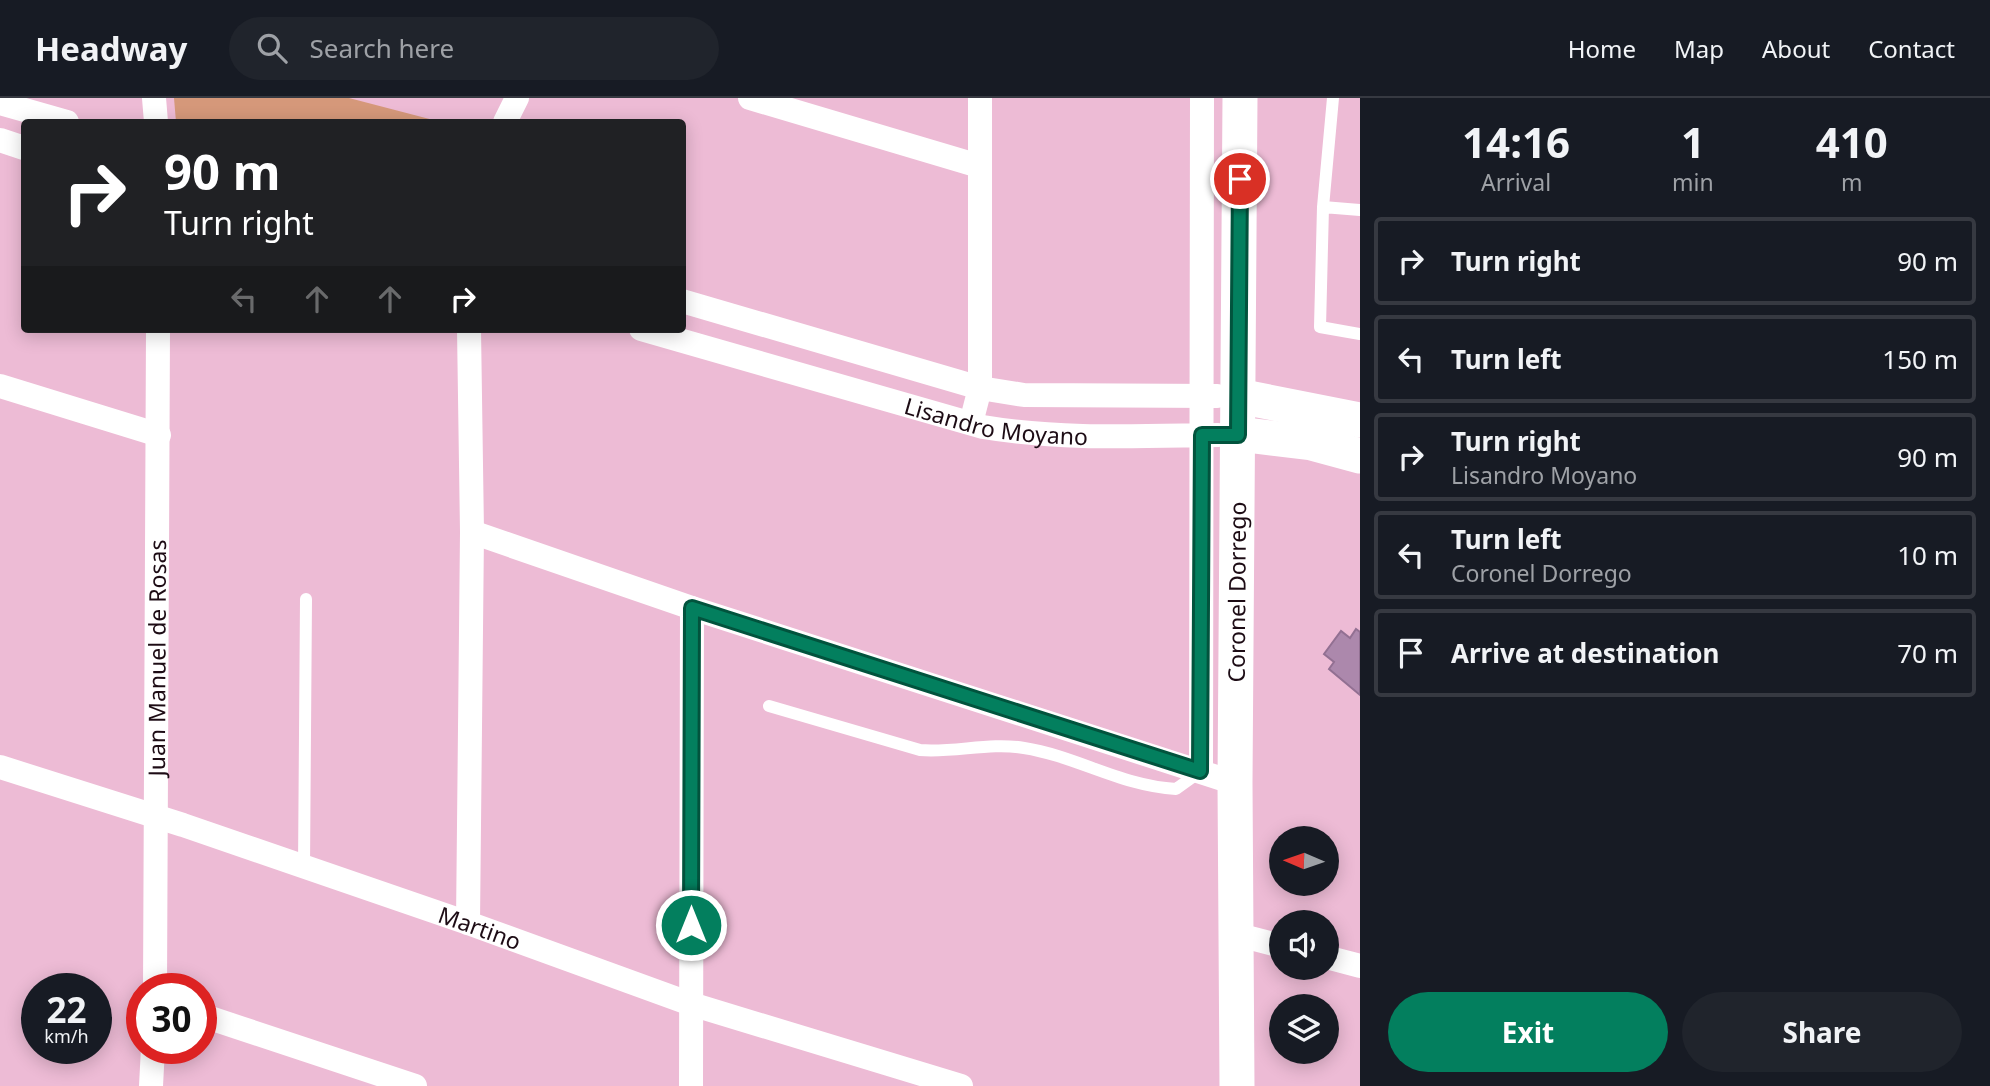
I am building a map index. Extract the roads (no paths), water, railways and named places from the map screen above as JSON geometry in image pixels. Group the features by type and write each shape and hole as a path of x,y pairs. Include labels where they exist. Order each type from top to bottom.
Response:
{"street":[{"path":"154,98 156,119"},
{"path":"506,119 517,98"},
{"path":"971,424 980,388 980,98"},
{"path":"1200,771 1202,98"},
{"name":"Coronel Dorrego","path":"1237,1086 1235,783 1240,98"},
{"path":"759,99 979,166"},
{"path":"0,103 56,119"},
{"path":"0,140 21,147"},
{"name":"Lisandro Moyano","path":"686,302 980,388 1024,396 1238,396 1360,421"},
{"name":"Juan Manuel de Rosas","path":"155,973 158,333"},
{"path":"468,923 472,532 469,333"},
{"name":"Lisandro Moyano","path":"655,333 971,424 1013,432 1238,435 1312,443 1360,456"},
{"path":"0,386 159,435"},
{"path":"472,532 692,608 1235,783"},
{"path":"691,1086 692,608"},
{"name":"Martino","path":"0,767 468,923 691,1004 961,1086"},
{"path":"1235,934 1269,943"},
{"path":"1339,960 1360,966"},
{"path":"217,1020 415,1086"},
{"path":"151,1086 152,1064"}],"lane":[{"path":"1333,98 1323,207 1320,327 1360,334"},
{"path":"1323,207 1360,210"},
{"path":"304,868 306,600"},
{"path":"769,706 920,750 945,752 1024,748 1148,788 1176,789 1200,771"}]}
